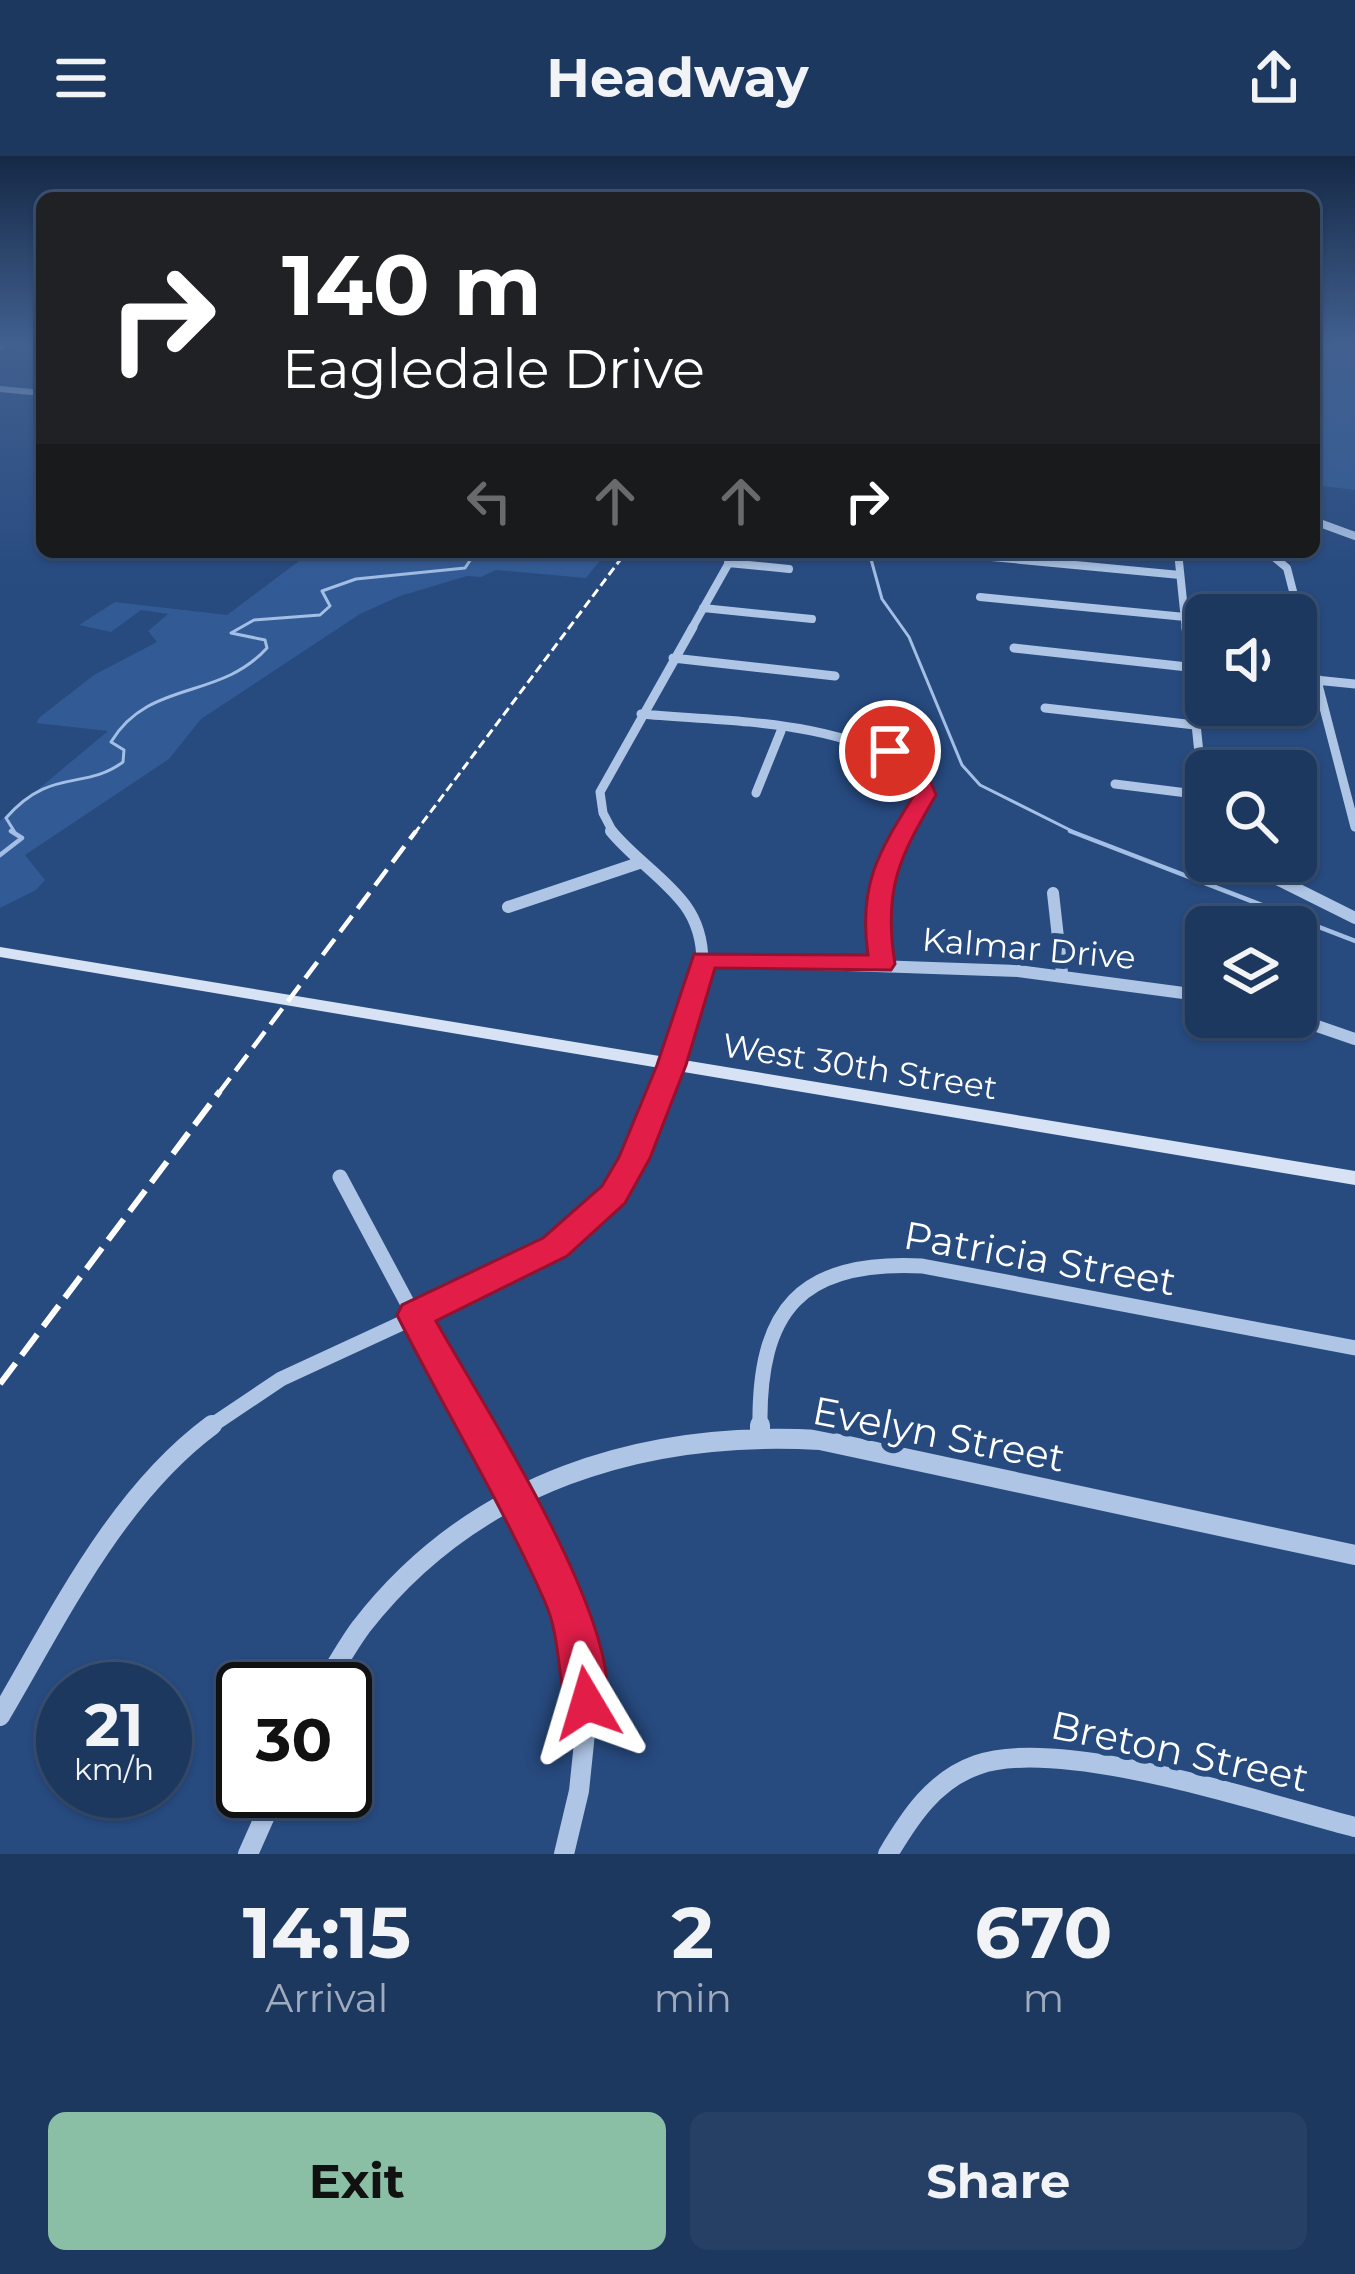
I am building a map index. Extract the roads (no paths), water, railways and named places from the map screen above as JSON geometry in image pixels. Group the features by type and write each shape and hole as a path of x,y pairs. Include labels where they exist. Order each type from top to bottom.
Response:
{"main road":[{"name":"West 30th Street","path":"0,952 1355,1178"}],"street":[{"path":"1320,523 1355,536"},
{"path":"1339,530 1355,525"},
{"path":"0,1716 116,1527 181,1451 264,1388 526,1264 594,1216 630,1168 699,986 703,960 693,917 611,831 599,798 604,777 732,558 789,569"},
{"path":"1004,558 1180,574"},
{"path":"1179,558 1185,625"},
{"path":"1275,558 1287,568 1294,594"},
{"path":"980,597 1184,617"},
{"path":"703,608 812,619"},
{"path":"1014,648 1185,666"},
{"path":"673,658 836,676"},
{"path":"1317,680 1355,684"},
{"path":"1317,684 1355,827"},
{"path":"1045,708 1185,724"},
{"path":"641,714 877,746 905,759 923,780 923,801 891,852 878,888 876,924 882,964"},
{"path":"756,793 781,731"},
{"path":"1115,784 1185,793"},
{"path":"508,907 642,862"},
{"path":"1283,882 1355,918"},
{"path":"1053,892 1062,973"},
{"name":"Kalmar Drive","path":"703,960 1062,973 1185,993"},
{"path":"1317,1026 1355,1039"},
{"path":"340,1177 567,1601 584,1666 584,1766 564,1854"},
{"name":"Patricia Street","path":"760,1436 761,1368 772,1328 801,1293 859,1267 922,1266 1355,1348"},
{"name":"Evelyn Street","path":"338,1662 392,1590 448,1541 515,1502 592,1466 652,1446 760,1436 820,1441 1355,1555"},
{"name":"Breton Street","path":"888,1854 908,1817 951,1777 983,1761 1024,1754 1080,1758 1355,1827"},
{"path":"248,1854 264,1818"}],"waterway":[{"path":"16,834 6,818 22,802 52,786 109,771 123,762 124,750 111,742 145,708 228,676 267,648 265,640 231,633 254,620 320,615 330,606 322,591 356,579 465,568 469,558"},
{"path":"871,558 882,599 909,637 962,765 980,785 1078,834"},
{"path":"0,855 22,838 11,831"},
{"path":"1070,831 1355,941"}],"railway":[{"path":"414,834 621,558"},
{"path":"218,1094 416,831"},
{"path":"0,1384 220,1091"}]}
